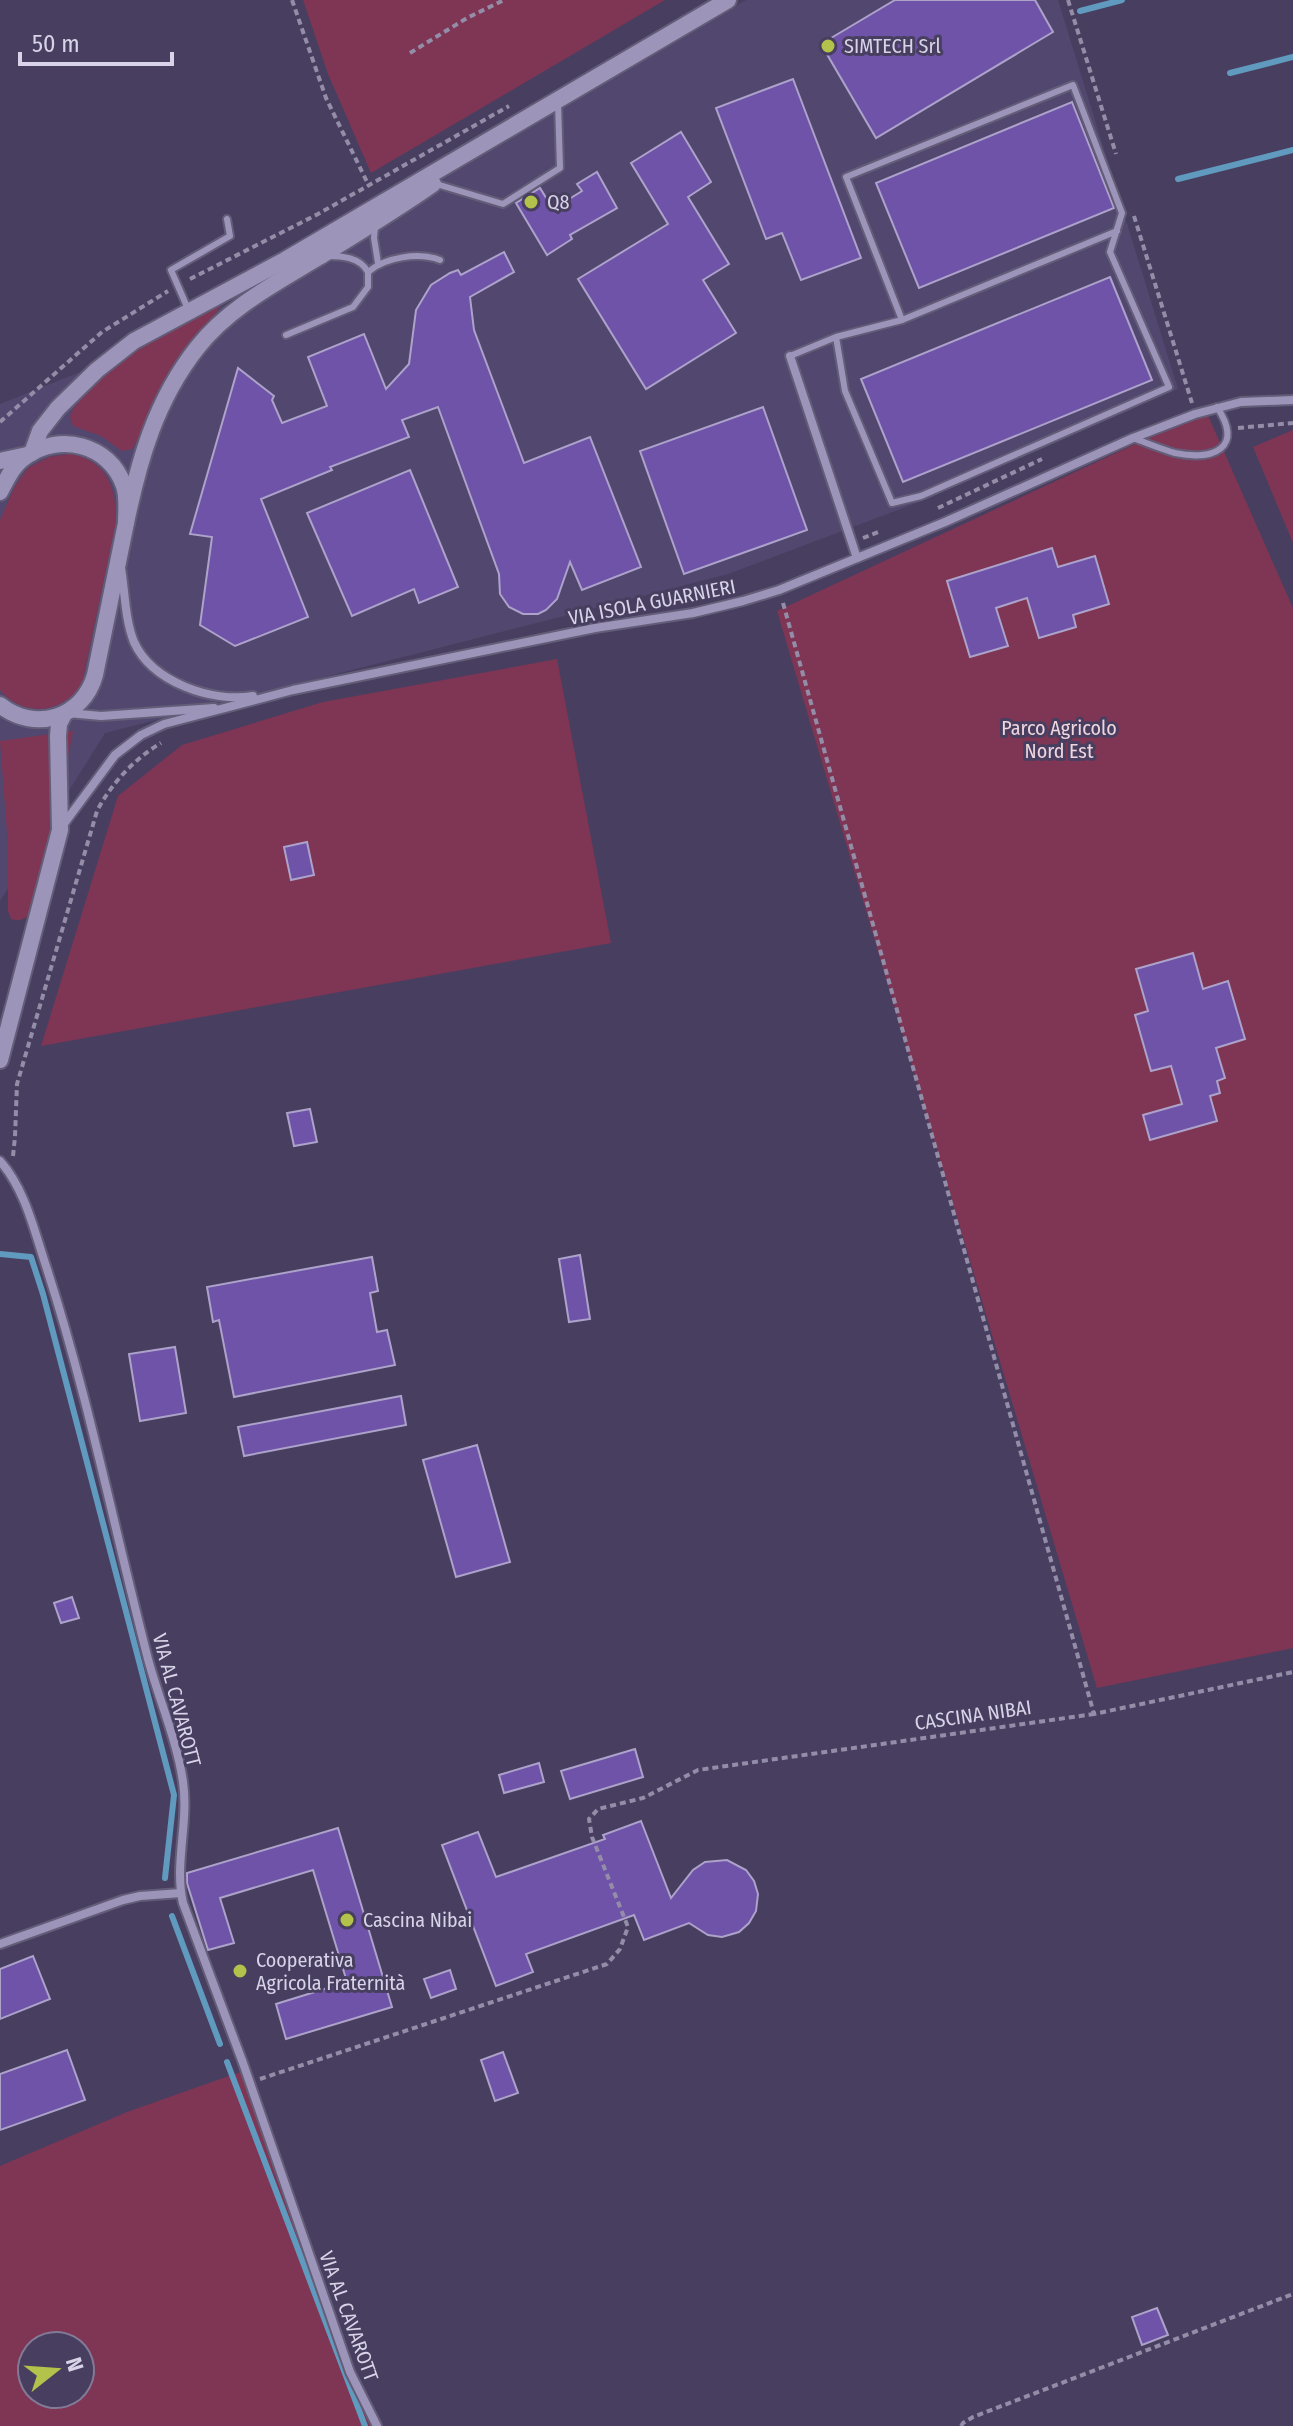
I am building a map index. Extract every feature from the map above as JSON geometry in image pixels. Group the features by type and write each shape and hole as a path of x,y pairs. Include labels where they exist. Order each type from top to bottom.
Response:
{"main road":[{"path":"0,492 13,469 30,454 45,422 97,370 134,341 285,260 728,0"},
{"path":"0,1060 60,830 59,724 66,713 86,696 94,679 135,479 149,434 165,399 195,350 234,311 375,223 496,138"},
{"path":"0,461 51,445 71,443 87,447 102,456 118,474 124,486 126,523"},
{"path":"0,705 14,714 31,719 48,719 66,713"}],"street":[{"path":"790,356 857,558"},
{"name":"VIA ISOLA GUARNIERI","path":"120,556 130,630 138,650 150,665 181,685 216,695 245,698 595,628 709,610 779,590 945,522 1133,438 1217,407 1249,401 1293,400"},
{"name":"VIA ISOLA GUARNIERI","path":"60,830 101,772 129,743 164,724 293,690"},
{"name":"VIA ISOLA GUARNIERI","path":"66,713 101,716 233,706"},
{"name":"VIA AL CAVAROTT","path":"0,1161 25,1204 65,1325 149,1662 183,1782 181,1893 350,2372 377,2426"},
{"path":"0,1944 123,1900 181,1893"}],"lane":[{"path":"836,337 845,391 892,503 921,496 1169,387 1110,252 1122,213 1073,85 846,177 902,320"},
{"path":"433,183 503,204 560,168 558,101"},
{"path":"189,311 171,270 230,236 227,219"},
{"path":"375,223 378,263"},
{"path":"790,356 836,337 902,320 1117,231"},
{"path":"286,335 353,307 368,287 365,265 340,256 320,256"},
{"path":"368,272 378,263 415,256 440,260"},
{"path":"1133,438 1185,454 1216,452 1226,444 1228,435 1226,423 1217,407"}],"path":[{"path":"292,0 326,98 379,204"},
{"path":"410,53 467,18 504,0"},
{"path":"0,422 102,332 146,303 369,186 515,102"},
{"path":"1237,438 1237,428 1293,423"},
{"path":"935,509 1045,458"},
{"path":"852,542 894,526"},
{"path":"779,590 1094,1714 1293,1672"},
{"path":"7,1169 15,1137 17,1084 97,811 106,794 134,763 170,739"},
{"name":"CASCINA NIBAI","path":"250,2082 607,1964 620,1949 628,1927 592,1837 589,1819 598,1809 643,1798 698,1770 1094,1714"},
{"path":"961,2426 973,2417 1293,2294"}],"shaded area":[{"path":"746,0 1058,0 1178,389 927,499 728,574 105,733 0,901 0,404 173,335"}],"green space":[{"path":"303,0 665,0 371,173 328,74"},
{"path":"222,304 191,347 132,449 122,451 101,436 73,426 70,417 75,407 102,378 150,342"},
{"name":"Parco Agricolo Nord Est","path":"1206,411 1293,608 1293,1648 1097,1688 777,611"},
{"path":"1293,430 1293,543 1253,447"},
{"path":"70,454 93,463 107,478 114,498 116,522 82,683 65,701 43,709 31,708 9,699 0,690 0,520 15,486 28,468 49,457"},
{"path":"557,659 611,943 41,1046 118,796 182,745 323,702"},
{"path":"73,731 55,824 32,911 23,919 11,919 8,911 8,845 0,741"},
{"path":"243,2071 347,2372 372,2426 0,2426 0,2166 127,2112"}],"building":[{"path":"895,0 1035,0 1053,32 876,138 821,44"},
{"path":"793,79 861,258 801,280 782,233 766,239 716,108"},
{"path":"1072,102 1114,208 919,288 876,183"},
{"path":"681,132 711,182 688,197 729,264 703,280 736,333 646,389 578,279 668,224 631,163"},
{"path":"597,172 617,208 570,235 572,239 547,255 516,203 540,188 553,209 582,191 577,184"},
{"path":"504,252 514,272 470,297 474,330 524,463 590,437 641,567 582,590 570,562 557,599 546,610 538,614 523,614 509,607 500,594 499,574 438,407 402,420 409,437 330,467 332,470 261,499 308,617 235,646 200,625 212,537 190,534 238,368 274,396 272,400 282,423 327,406 308,357 364,334 386,389 409,364 416,310 431,285 458,270 461,275"},
{"path":"1110,277 1152,380 903,482 861,379"},
{"path":"763,407 807,530 684,574 640,451"},
{"path":"410,470 458,587 419,603 414,589 352,616 307,513"},
{"path":"1052,548 1058,567 1095,556 1109,604 1073,615 1076,627 1039,638 1027,598 996,608 1008,646 970,657 947,581"},
{"path":"307,842 314,875 291,880 284,847"},
{"path":"1193,953 1203,989 1228,981 1245,1039 1216,1048 1225,1078 1217,1081 1220,1093 1210,1096 1217,1121 1150,1140 1143,1115 1182,1104 1171,1066 1151,1071 1135,1015 1148,1011 1136,969"},
{"path":"310,1109 317,1142 294,1146 287,1113"},
{"path":"580,1255 590,1319 569,1322 559,1259"},
{"path":"372,1257 378,1291 370,1293 377,1332 387,1330 395,1365 234,1397 219,1320 213,1322 207,1287"},
{"path":"175,1347 186,1413 140,1421 129,1354"},
{"path":"401,1396 406,1425 244,1456 238,1427"},
{"path":"477,1445 510,1562 456,1577 423,1460"},
{"path":"72,1597 79,1618 61,1623 54,1603"},
{"path":"635,1749 643,1777 570,1799 561,1771"},
{"path":"539,1763 544,1782 504,1793 499,1775"},
{"path":"641,1821 671,1898 693,1870 705,1862 727,1860 746,1870 758,1894 756,1911 749,1923 739,1932 722,1937 708,1935 689,1923 644,1940 634,1915 526,1954 533,1972 496,1986 442,1845 478,1832 496,1877 605,1839 603,1835"},
{"name":"Cascina Nibai","path":"338,1828 392,2007 286,2039 276,2004 347,1982 313,1870 220,1898 234,1943 208,1950 187,1883 187,1873"},
{"path":"33,1956 50,1999 0,2019 0,1969"},
{"path":"450,1970 456,1989 431,1998 424,1979"},
{"path":"67,2050 85,2100 0,2130 0,2074"},
{"path":"503,2052 518,2093 495,2101 481,2060"},
{"path":"1157,2308 1168,2335 1142,2345 1132,2317"}],"waterway":[{"path":"1080,11 1122,0"},
{"path":"1230,73 1293,57"},
{"path":"1178,179 1293,150"},
{"path":"0,1254 31,1257 43,1294 174,1795 165,1878"},
{"path":"172,1916 220,2044"},
{"path":"227,2062 365,2426"}],"place":[{"name":"SIMTECH Srl","path":"828,46"},
{"name":"Q8","path":"531,202"},
{"name":"Cascina Nibai","path":"347,1920"},
{"name":"Cooperativa Agricola Fraternità","path":"240,1971"}]}
